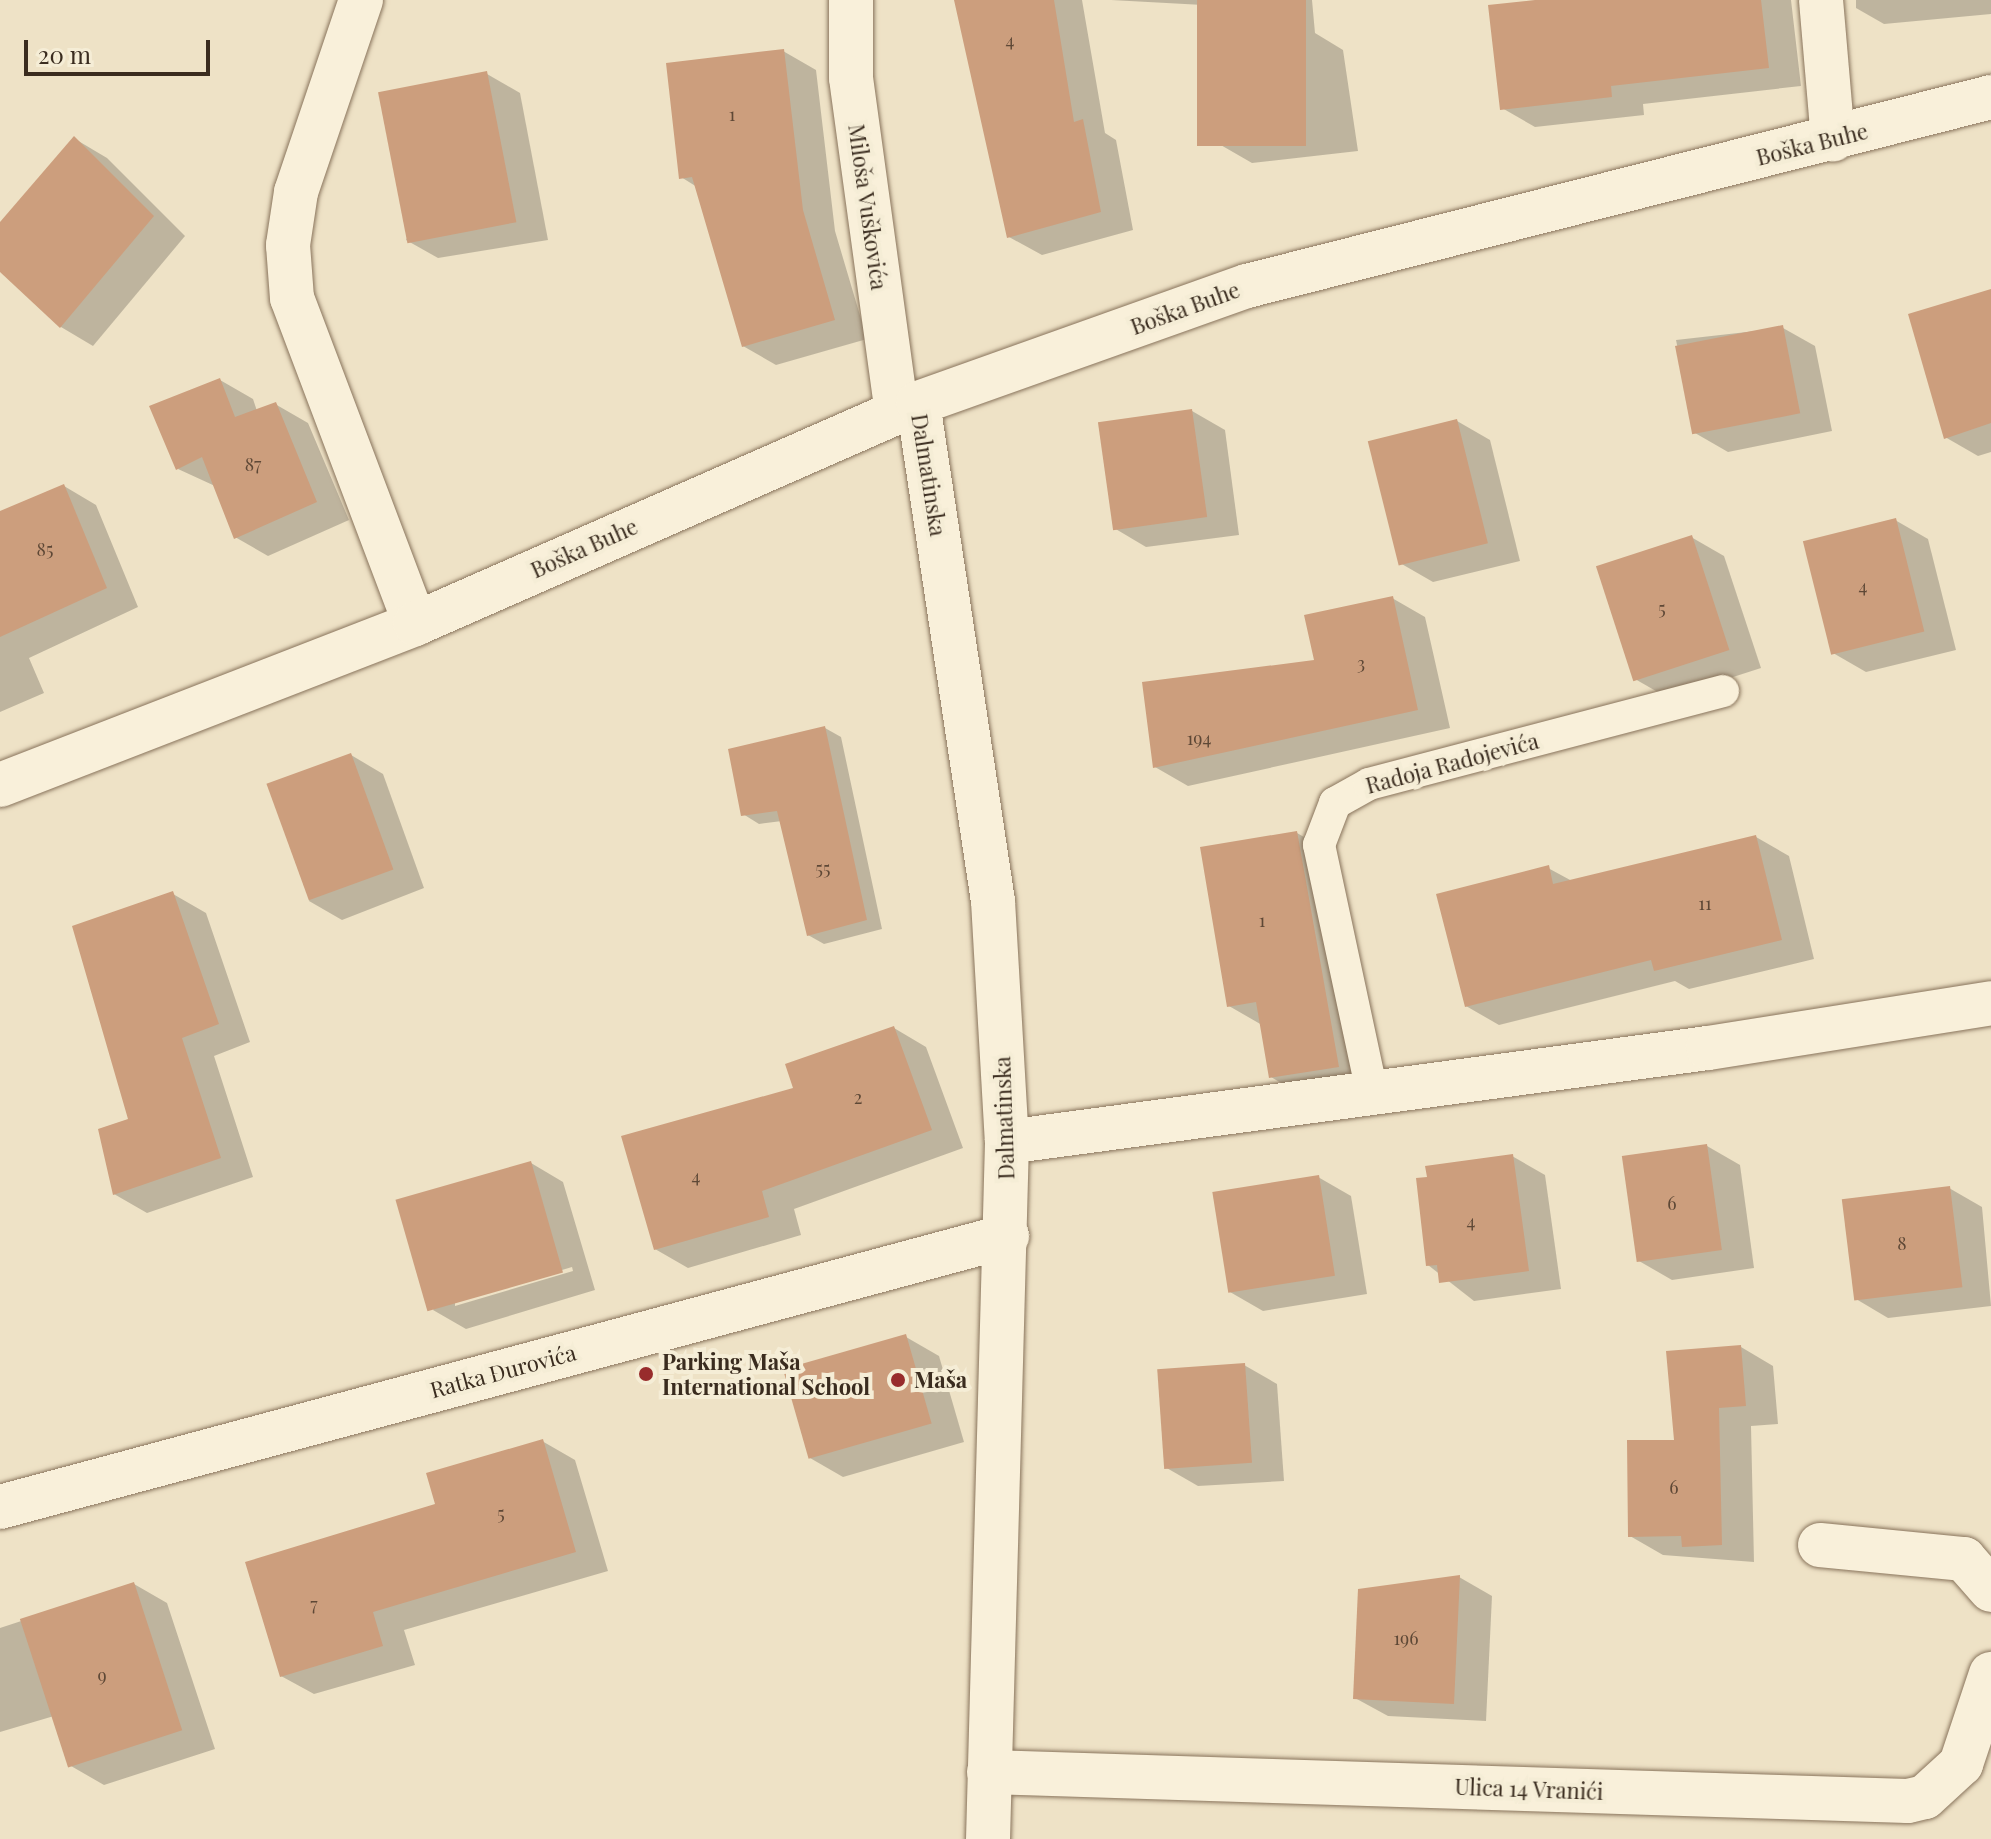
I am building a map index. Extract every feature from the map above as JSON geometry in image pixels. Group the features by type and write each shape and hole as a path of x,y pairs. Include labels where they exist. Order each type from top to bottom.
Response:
{"street":[{"path":"361,0 296,192 288,245 292,298 415,624"},
{"name":"Miloša Vuškovića","path":"851,0 851,78 907,408"},
{"path":"1821,0 1833,139"},
{"name":"Boška Buhe","path":"0,785 415,624 907,408 1247,286 1991,97"},
{"name":"Dalmatinska","path":"907,408 993,901 1007,1142 1007,1236 988,1839"},
{"path":"1007,1142 1991,1003"},
{"name":"Ratka Đurovića","path":"0,1507 1007,1236"},
{"path":"1820,1545 1964,1559 1991,1590"},
{"name":"Ulica 14 Vranići","path":"989,1772 1908,1801 1925,1797 1961,1764 1991,1674"}],"lane":[{"name":"Radoja Radojevića","path":"1372,1092 1319,845 1335,803 1369,784 1723,691"}],"building":[{"path":"954,0 1054,0 1074,122 1083,119 1101,212 1007,238"},
{"path":"1197,0 1306,0 1306,146 1197,146"},
{"path":"1535,0 1761,0 1769,68 1611,86 1612,97 1500,110 1488,5"},
{"path":"784,49 803,210 835,320 742,347 692,177 679,179 666,63"},
{"path":"487,71 516,222 407,243 378,92"},
{"path":"74,136 154,216 60,328 0,272 0,222"},
{"path":"1991,289 1991,423 1944,439 1908,314"},
{"path":"1783,325 1800,413 1692,434 1675,346"},
{"path":"220,378 235,417 276,402 317,502 234,539 202,457 176,470 149,406"},
{"path":"1192,409 1207,517 1113,530 1098,422"},
{"path":"1457,419 1488,543 1399,565 1368,441"},
{"path":"64,484 107,588 0,637 0,511"},
{"path":"1896,518 1924,632 1831,655 1803,541"},
{"path":"1692,535 1729,650 1633,681 1596,566"},
{"path":"1393,596 1418,710 1153,768 1142,682 1314,660 1304,615"},
{"path":"825,726 867,920 807,936 777,811 741,816 728,749"},
{"path":"351,753 393,870 309,900 266,784"},
{"path":"1297,831 1339,1067 1269,1078 1256,1002 1227,1007 1200,847"},
{"path":"1756,835 1782,940 1654,971 1651,960 1465,1007 1436,894 1549,865 1553,884"},
{"path":"173,891 219,1024 182,1038 221,1158 113,1195 98,1129 128,1119 72,926"},
{"path":"894,1026 932,1130 762,1191 769,1217 654,1250 621,1136 793,1088 785,1064"},
{"path":"1707,1144 1722,1250 1637,1262 1622,1156"},
{"path":"1513,1154 1529,1271 1439,1283 1437,1265 1426,1266 1416,1178 1427,1177 1425,1166"},
{"path":"531,1161 563,1273 427,1311 395,1200"},
{"path":"1319,1175 1335,1276 1228,1293 1212,1192"},
{"path":"1950,1186 1962,1287 1854,1301 1842,1199"},
{"path":"906,1334 932,1423 809,1459 783,1369"},
{"path":"1741,1345 1746,1406 1719,1408 1722,1545 1682,1547 1681,1536 1628,1537 1627,1440 1674,1440 1666,1351"},
{"path":"1245,1363 1252,1463 1164,1469 1157,1369"},
{"path":"543,1439 576,1552 373,1612 383,1646 280,1677 245,1562 435,1504 426,1473"},
{"path":"1460,1575 1454,1704 1353,1699 1358,1589"},
{"path":"134,1582 182,1730 68,1767 20,1619"}],"place":[{"name":"Parking Maša International School","path":"646,1374"},
{"name":"Maša","path":"898,1380"}]}
